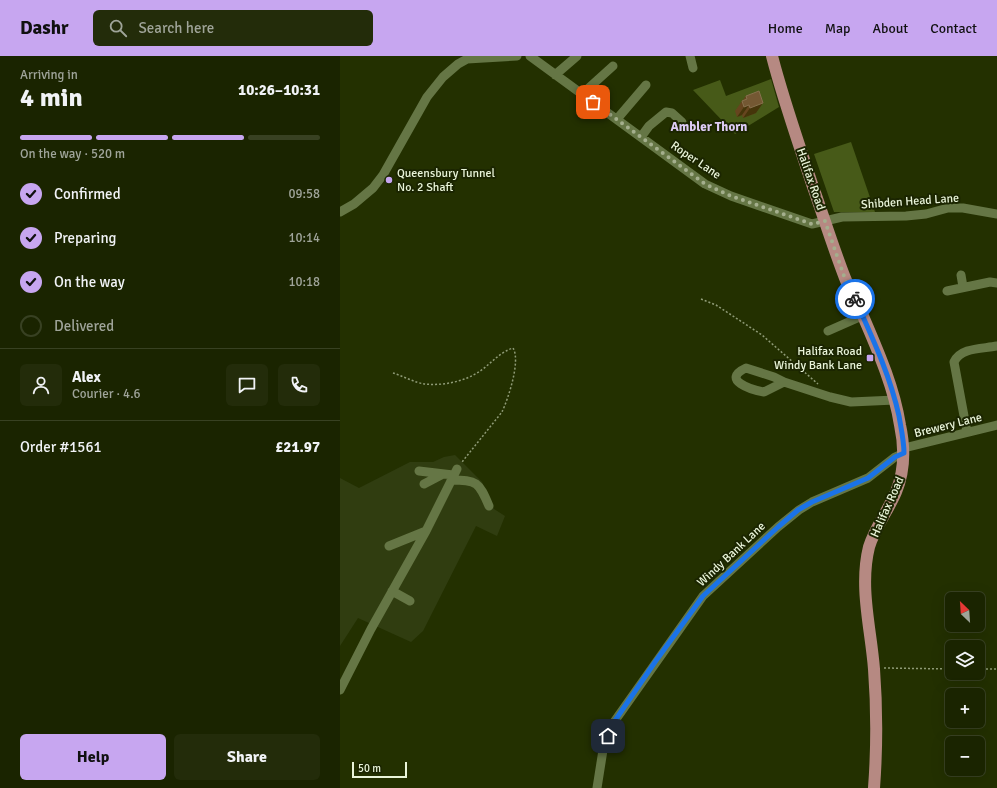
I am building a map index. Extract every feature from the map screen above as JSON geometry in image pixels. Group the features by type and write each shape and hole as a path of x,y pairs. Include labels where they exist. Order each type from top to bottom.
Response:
{"main road":[{"name":"Halifax Road","path":"772,56 782,93 845,279 886,372 895,400 904,450 903,469 896,493 879,522 870,547 866,566 866,598 877,709 874,788"}],"street":[{"path":"340,212 354,204 373,188 383,174 427,97 448,72 466,59 473,57 517,56"},
{"name":"Roper Lane","path":"531,56 705,184 731,196 812,224 825,221"},
{"path":"555,75 577,56"},
{"path":"690,56 693,68"},
{"path":"582,94 612,66"},
{"path":"617,119 646,86"},
{"path":"641,137 649,126 666,112 672,113 682,122"},
{"name":"Shibden Head Lane","path":"825,221 842,217 906,216 926,214 948,208 963,208 997,214"},
{"path":"961,275 964,287"},
{"path":"947,290 990,282 997,283"},
{"path":"828,331 862,316"},
{"path":"967,432 954,362 956,357 963,352 997,346"},
{"path":"784,382 830,397 851,402 895,400"},
{"name":"Brewery Lane","path":"904,450 997,425"},
{"name":"Windy Bank Lane","path":"597,788 603,750 614,722 703,596 798,510 812,502 868,478 904,450"},
{"path":"419,471 454,474 474,482 480,487 489,506"},
{"path":"424,484 443,474"},
{"path":"340,690 392,591 426,531 454,474"},
{"path":"389,546 426,531"},
{"path":"392,591 410,601"}],"path":[{"path":"702,299 716,305 762,335 819,385"},
{"path":"393,373 424,384 450,384 482,370 507,350 513,348 516,353 516,361 506,403 502,412 454,474"},
{"path":"874,668 945,669"},
{"path":"985,669 997,669"}],"shaded area":[{"path":"771,79 779,107 735,134 693,90 720,80 726,96"},
{"path":"851,142 875,212 834,212 814,154"},
{"path":"455,455 482,482 494,509 505,516 497,536 476,526 423,631 411,642 358,618 340,646 340,478 359,488 410,462 433,462 444,457"}],"building":[{"path":"759,91 763,103 750,108 749,105 744,107 742,101 747,99 746,96"}],"way so far":[{"path":"593,102 705,184 731,196 812,224 825,221 845,279 855,299"}],"place":[{"name":"Queensbury Tunnel No. 2 Shaft","path":"389,180"},
{"name":"Halifax Road Windy Bank Lane","path":"870,358"}],"district":[{"name":"Ambler Thorn","path":"709,126"}],"route":[{"path":"608,736 614,722 703,596 798,510 812,502 856,485 868,478 895,457 904,453 895,400 886,372 855,299"}]}
